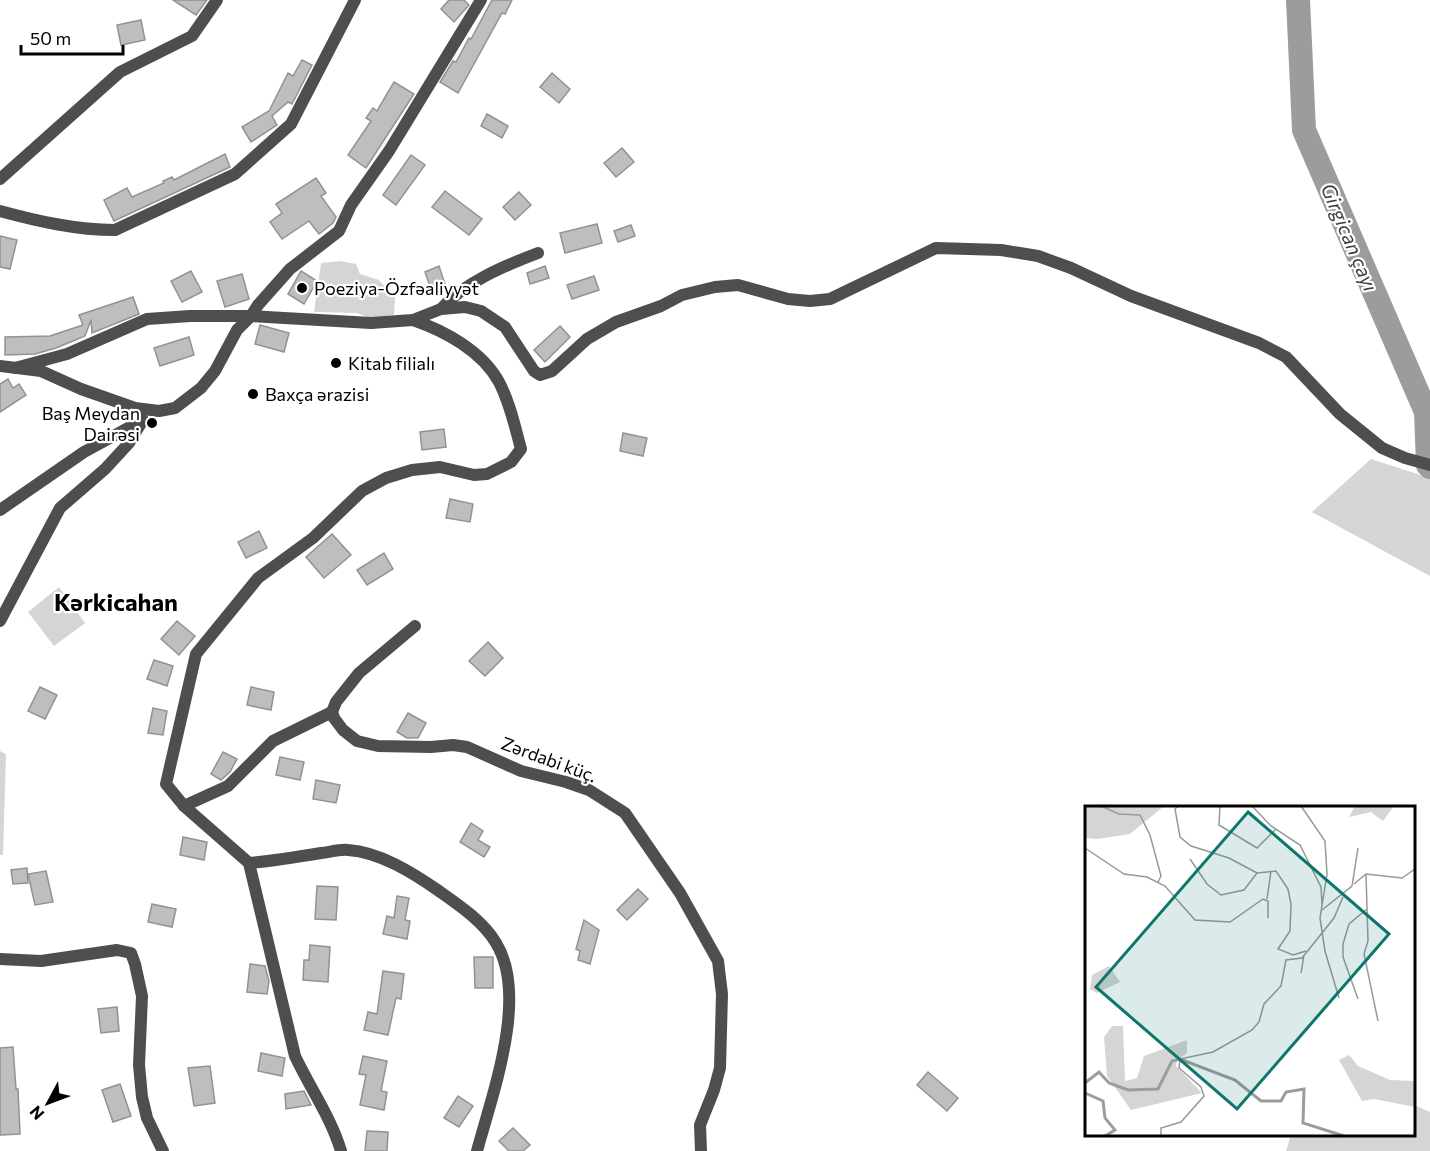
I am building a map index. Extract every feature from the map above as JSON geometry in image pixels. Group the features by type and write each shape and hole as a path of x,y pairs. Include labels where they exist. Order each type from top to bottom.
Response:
{"street":[{"path":"0,179 120,72 192,36 217,0"},
{"path":"0,211 24,218 95,230 115,230 235,174 291,124 355,0"},
{"path":"0,366 41,371 81,389 135,408 159,411 175,408 201,388 215,371 237,330 290,269 339,231 351,205 389,151 481,0"},
{"path":"13,368 67,354 147,319 251,316 370,323 413,320 441,309 465,307 481,311 505,327 534,371 540,375 552,371 587,339 616,322 661,306 681,295 715,287 738,285 788,299 810,301 830,299 936,248 1001,249 1038,256 1071,268 1131,296 1259,343 1286,357 1340,414 1382,448 1430,465"},
{"path":"441,309 451,298 498,270 538,253"},
{"path":"341,1151 335,1131 295,1056 249,863 184,806 166,784 196,654 258,578 313,538 362,491 386,478 412,470 440,467 474,475 487,474 511,462 521,449 511,413 498,382 485,364 462,344 435,328 413,320"},
{"path":"0,510 84,452 159,411"},
{"path":"0,621 60,508 105,469 129,443 143,420"},
{"path":"184,806 228,786 273,741 332,712 336,702 359,673 415,626"},
{"name":"Zərdabi küç.","path":"332,712 343,730 357,741 378,746 453,745 467,747 521,771 589,790 626,813 676,887 718,961 722,994 720,1068 700,1125 701,1151"},
{"path":"249,863 348,850 381,858 424,880 480,923 496,942 508,968 510,1002 503,1053 477,1151"},
{"path":"0,959 41,961 117,950 131,953 142,996 139,1065 142,1097 147,1118 163,1151"}],"shaded area":[{"path":"340,261 356,264 360,274 379,280 395,298 394,315 369,318 357,313 314,312 321,263"},
{"path":"1371,459 1430,478 1430,576 1312,512"},
{"path":"59,587 85,623 54,646 28,612"},
{"path":"0,751 6,754 3,855 0,855"},
{"path":"1415,1105 1430,1112 1430,1151 1286,1151 1291,1136 1415,1136"}],"building":[{"path":"173,0 207,0 196,15"},
{"path":"449,0 464,0 469,5 454,22 441,9"},
{"path":"492,0 512,0 505,14 502,13 458,93 440,82 453,61 456,62 469,38 471,39"},
{"path":"141,20 145,40 121,45 117,25"},
{"path":"302,60 312,65 292,104 288,102 272,116 277,125 251,142 242,127 269,111 288,73 293,76"},
{"path":"552,73 570,89 559,103 540,87"},
{"path":"394,82 414,94 366,168 348,155 371,121 366,118 373,108 377,111"},
{"path":"487,114 508,126 502,138 481,126"},
{"path":"622,148 634,162 616,177 604,163"},
{"path":"225,154 230,167 114,221 104,200 127,188 132,197 172,177 174,180"},
{"path":"411,155 425,165 396,205 383,195"},
{"path":"316,178 326,193 321,196 336,217 333,223 319,234 309,221 282,239 270,222 282,213 276,204"},
{"path":"445,191 482,219 469,235 432,207"},
{"path":"519,192 531,205 515,220 503,207"},
{"path":"597,224 602,243 565,253 560,233"},
{"path":"631,225 635,236 618,242 614,231"},
{"path":"0,236 17,240 10,269 0,267"},
{"path":"439,266 446,287 432,292 425,272"},
{"path":"545,266 549,278 530,284 527,273"},
{"path":"191,271 202,292 182,302 171,281"},
{"name":"Poeziya-Özfəaliyyət","path":"301,271 317,281 304,304 288,294"},
{"path":"242,274 249,299 225,307 217,281"},
{"path":"594,276 599,290 572,299 567,285"},
{"path":"133,297 139,314 92,333 91,320 85,336 56,348 35,354 5,355 5,337 50,336 83,325 79,315"},
{"path":"260,325 289,333 284,352 255,344"},
{"path":"560,326 570,337 545,362 534,350"},
{"path":"189,337 194,355 160,366 154,348"},
{"path":"8,379 13,388 19,384 26,395 0,412 0,384"},
{"path":"444,429 446,447 422,450 420,432"},
{"path":"623,433 647,438 643,456 620,451"},
{"path":"450,499 473,504 470,522 446,518"},
{"path":"259,531 267,548 246,558 238,542"},
{"path":"332,534 351,555 324,578 306,557"},
{"path":"384,553 393,569 367,585 357,570"},
{"path":"177,621 195,636 179,655 161,639"},
{"path":"488,642 503,658 485,676 469,661"},
{"path":"154,660 173,666 167,686 147,679"},
{"path":"40,687 57,695 45,719 28,711"},
{"path":"251,687 274,692 271,710 247,705"},
{"path":"153,708 167,711 163,735 148,733"},
{"path":"408,713 426,723 418,738 407,738 397,732"},
{"path":"223,752 237,759 230,772 221,780 211,774"},
{"path":"280,757 304,762 300,780 276,775"},
{"path":"316,780 340,785 336,803 313,799"},
{"path":"471,823 483,831 478,840 490,847 484,857 460,842"},
{"path":"183,837 207,842 204,860 180,855"},
{"path":"27,868 28,883 13,884 11,870"},
{"path":"46,871 53,902 35,905 28,874"},
{"path":"317,886 338,887 336,920 315,919"},
{"path":"638,889 648,899 627,920 617,910"},
{"path":"397,896 409,898 405,920 410,921 407,939 383,934 387,916 394,918"},
{"path":"152,904 176,909 172,927 148,922"},
{"path":"584,920 599,930 590,964 578,960 580,951 576,949"},
{"path":"310,945 330,947 328,982 303,980 304,960 309,960"},
{"path":"474,957 493,957 493,988 475,988"},
{"path":"250,964 265,966 269,981 267,994 247,992"},
{"path":"383,971 404,974 401,999 396,998 388,1035 364,1030 368,1012 377,1014"},
{"path":"117,1007 119,1031 101,1033 98,1009"},
{"path":"13,1047 20,1134 0,1135 0,1048"},
{"path":"261,1053 285,1058 282,1076 258,1071"},
{"path":"363,1056 387,1061 381,1091 387,1092 384,1110 360,1105 366,1075 359,1074"},
{"path":"210,1066 215,1103 194,1106 188,1068"},
{"path":"928,1072 958,1098 947,1111 917,1085"},
{"path":"120,1084 131,1116 113,1122 102,1090"},
{"path":"304,1091 311,1105 286,1109 285,1094"},
{"path":"458,1096 473,1106 459,1127 444,1118"},
{"path":"513,1128 530,1145 523,1151 509,1151 499,1141"},
{"path":"367,1131 388,1132 387,1151 365,1151"}],"waterway":[{"name":"Girgican çayı","path":"1298,0 1304,130 1426,412 1428,465 1430,467"}],"place":[{"name":"Poeziya-Özfəaliyyət","path":"302,288"},
{"name":"Kitab filialı","path":"336,363"},
{"name":"Baxça ərazisi","path":"253,394"},
{"name":"Baş Meydan Dairəsi","path":"152,423"}],"district":[{"name":"Kərkicahan","path":"116,601"}]}
